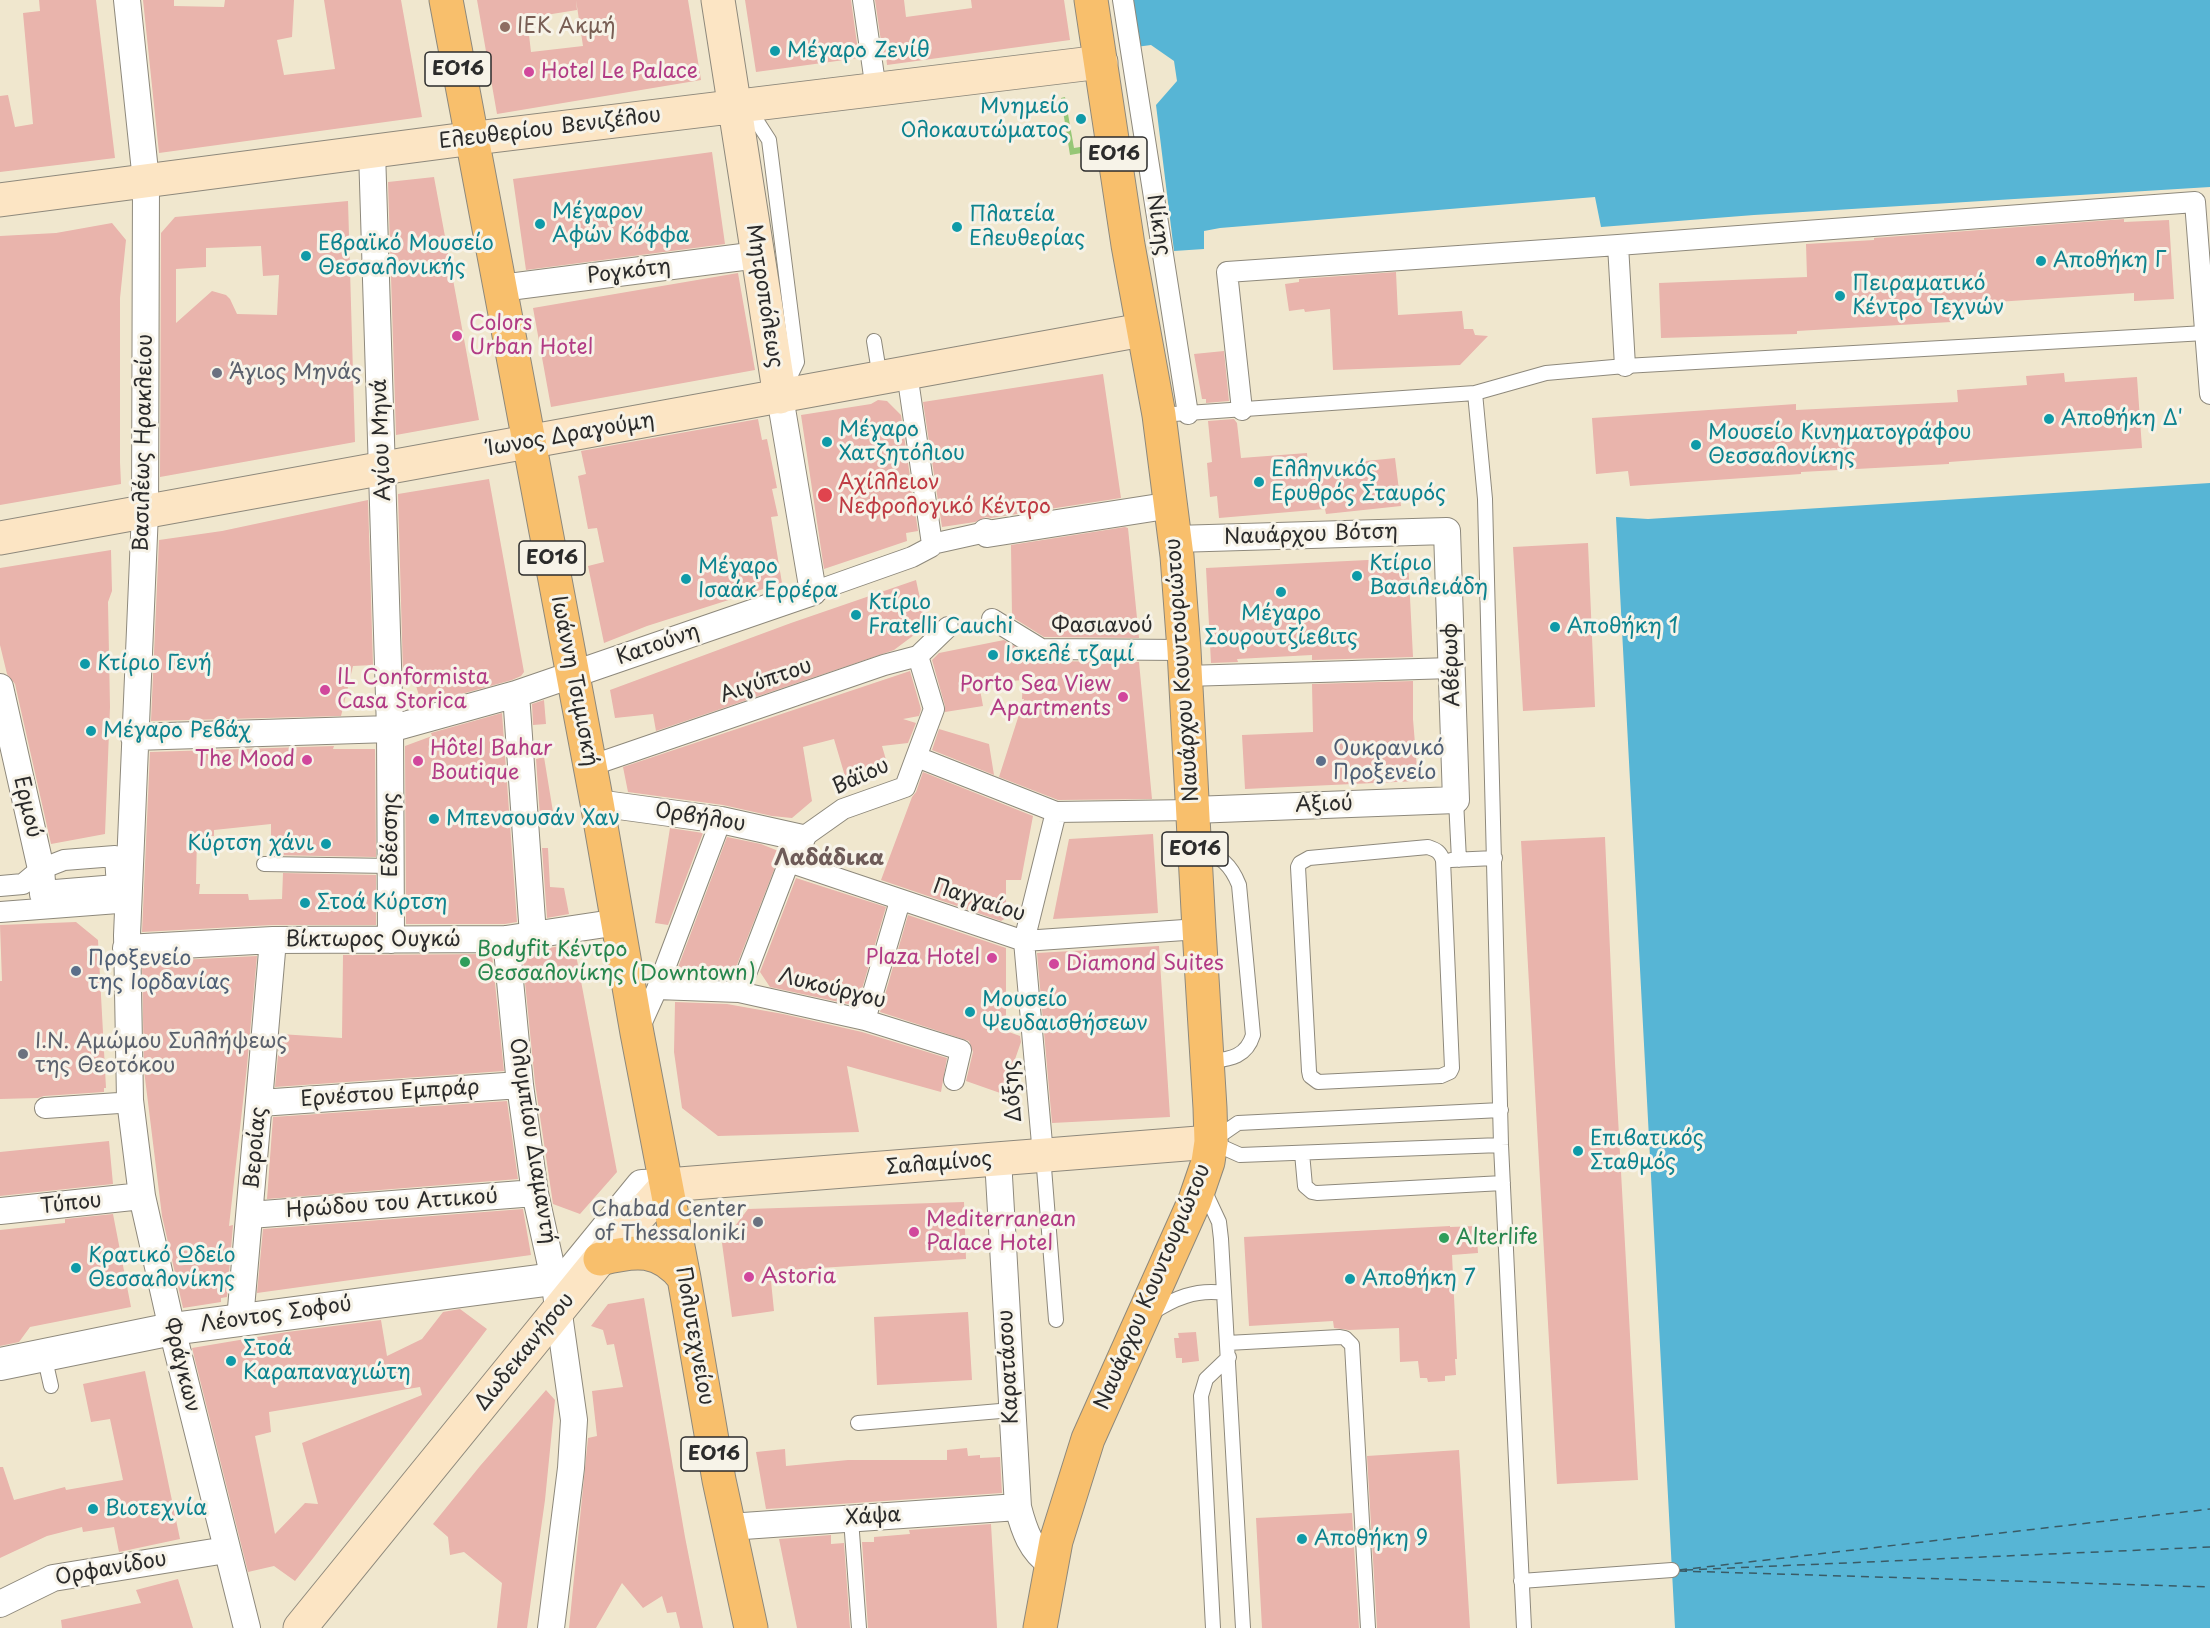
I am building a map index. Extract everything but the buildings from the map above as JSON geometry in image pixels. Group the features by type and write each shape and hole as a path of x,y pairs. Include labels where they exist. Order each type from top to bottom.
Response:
{"main road":[{"name":"Ιωάννη Τσιμισκή","path":"446,0 470,139 501,288 619,922 637,1033 667,1185"},
{"name":"Μητροπόλεως","path":"718,0 780,397"},
{"name":"Νίκης","path":"1091,0 1142,330"},
{"name":"Ελευθερίου Βενιζέλου","path":"0,200 470,139 1101,62"},
{"name":"Ναυάρχου Κουντουριώτου","path":"1040,1628 1051,1564 1088,1439 1201,1183 1208,1162 1211,1142 1185,663 1172,505 1173,414 1142,330"},
{"name":"Ίωνος Δραγούμη","path":"0,538 1142,330"},
{"name":"Σαλαμίνος","path":"667,1185 1211,1142"},
{"name":"Δωδεκανήσου","path":"300,1628 561,1287 600,1259 667,1185"},
{"name":"Πολυτεχνείου","path":"667,1185 719,1480 751,1628"},
{"path":"600,1259 627,1253 648,1253 674,1267 684,1278"}],"street":[{"name":"Βασιλέως Ηρακλείου","path":"123,887 134,737 145,512 146,181 127,0"},
{"path":"863,0 876,90"},
{"name":"Νίκης","path":"1123,0 1173,414"},
{"name":"Αγίου Μηνά","path":"372,152 390,729"},
{"path":"1242,410 1227,272 2195,202 2207,332 2210,394"},
{"path":"1618,245 1625,366"},
{"name":"Ρογκότη","path":"501,288 758,255"},
{"path":"894,375 932,544"},
{"name":"Μητροπόλεως","path":"780,397 813,592"},
{"name":"Κατούνη","path":"134,737 390,729 516,694 912,557 931,547 932,544 986,532 987,534 1172,505"},
{"name":"Ναυάρχου Βότση","path":"1175,539 1447,531"},
{"name":"Αβέρωφ","path":"1447,531 1456,800"},
{"name":"Φασιανού","path":"992,619 1041,649 1185,663 1452,668"},
{"name":"Αιγύπτου","path":"590,766 884,665 918,656 948,627"},
{"name":"Βάϊου","path":"739,992 789,862 802,838 843,809 905,787 934,710 918,656"},
{"name":"Ερμού","path":"0,687 42,881"},
{"path":"516,694 533,935"},
{"name":"Εδέσσης","path":"390,729 391,940"},
{"path":"916,757 1056,812 1192,810"},
{"name":"Αξιού","path":"1192,810 1456,800"},
{"name":"Ορβήλου","path":"597,803 721,819 802,838"},
{"name":"Δόξης","path":"1042,1155 1024,942 1056,812"},
{"path":"637,1033 657,989 721,819"},
{"name":"Παγγαίου","path":"789,862 1024,942 1199,929"},
{"path":"0,886 42,881 123,887 118,903 0,912"},
{"name":"Φράγκων","path":"123,887 130,1100 142,1196 172,1329 247,1628"},
{"path":"865,1020 900,901"},
{"name":"Βίκτωρος Ουγκώ","path":"126,948 273,940 506,939 619,922"},
{"name":"Ολυμπίου Διαμαντή","path":"506,939 520,1085 535,1193 561,1287 574,1428 551,1628"},
{"name":"Βεροίας","path":"240,1320 273,940"},
{"name":"Λυκούργου","path":"657,989 739,992 865,1020 961,1050 954,1080"},
{"name":"Ερνέστου Εμπράρ","path":"260,1103 520,1085"},
{"path":"45,1108 119,1103 130,1100"},
{"name":"Καρατάσου","path":"998,1159 1018,1507 1032,1546 1051,1564"},
{"name":"Δωδεκανήσου","path":"561,1287 642,1186 667,1185"},
{"name":"Ηρώδου του Αττικού","path":"250,1215 535,1193"},
{"name":"Τύπου","path":"0,1211 142,1196"},
{"name":"Λέοντος Σοφού","path":"0,1364 172,1329 561,1287"},
{"name":"Χάψα","path":"729,1527 1018,1507"},
{"name":"Ορφανίδου","path":"0,1604 53,1578 226,1550"}],"lane":[{"path":"734,107 758,123 769,140 797,362 780,397"},
{"path":"1173,414 1475,393 1546,373 1625,366 2207,332"},
{"path":"874,341 894,375"},
{"path":"1475,393 1485,499 1501,1145 1524,1628"},
{"path":"1456,800 1459,860"},
{"path":"1195,845 1224,861 1233,869 1239,885 1253,1035 1251,1043 1239,1056 1233,1059 1208,1062"},
{"path":"1428,847 1440,853 1443,860 1453,1063 1450,1072 1441,1076 1386,1080 1323,1083 1313,1080 1309,1071 1297,872 1300,862 1309,858 1428,847"},
{"path":"1443,860 1495,858"},
{"path":"264,864 391,866"},
{"path":"1211,1142 1238,1123 1501,1110"},
{"path":"1211,1142 1240,1155 1501,1145"},
{"path":"1302,1153 1303,1181 1312,1192 1503,1183"},
{"path":"1042,1155 1056,1320"},
{"path":"1201,1183 1219,1222 1243,1628"},
{"path":"1138,1324 1153,1312 1183,1296 1199,1291 1224,1293"},
{"path":"1213,1628 1201,1396 1206,1379 1228,1350 1340,1337 1352,1345 1368,1628"},
{"path":"44,1355 51,1386"},
{"path":"858,1423 1012,1410"},
{"path":"851,1519 859,1628"},
{"path":"1521,1581 1672,1570"}],"green space":[{"path":"1065,97 1074,148 1092,145 1093,151 1070,155 1061,98"}],"water":[{"path":"1128,0 2210,0 2210,187 1754,215 1601,227 1595,197 1220,228 1204,231 1204,249 1174,251 1156,105 1177,81 1174,61 1151,45 1136,47"},
{"path":"2210,483 2210,1628 1675,1628 1616,517 1648,519"}],"ferry route":[{"path":"1679,1570 2210,1509"},
{"path":"1685,1570 2210,1547"},
{"path":"1679,1571 2210,1587"}],"place":[{"name":"ΙΕΚ Ακμή","path":"505,27"},
{"name":"Μέγαρο Ζενίθ","path":"775,51"},
{"name":"Hotel Le Palace","path":"529,72"},
{"name":"Μνημείο Ολοκαυτώματος","path":"1081,119"},
{"name":"Μέγαρον Αφών Κόφφα","path":"540,224"},
{"name":"Πλατεία Ελευθερίας","path":"957,227"},
{"name":"Εβραϊκό Μουσείο Θεσσαλονικής","path":"306,256"},
{"name":"Αποθήκη Γ","path":"2041,261"},
{"name":"Πειραματικό Κέντρο Τεχνών","path":"1840,296"},
{"name":"Colors Urban Hotel","path":"457,336"},
{"name":"Άγιος Μηνάς","path":"217,373"},
{"name":"Αποθήκη Δ'","path":"2049,419"},
{"name":"Μέγαρο Χατζητόλιου","path":"827,442"},
{"name":"Μουσείο Κινηματογράφου Θεσσαλονίκης","path":"1696,445"},
{"name":"Ελληνικός Ερυθρός Σταυρός","path":"1259,482"},
{"name":"Αχίλλειον Νεφρολογικό Κέντρο","path":"825,495"},
{"name":"Κτίριο Βασιλειάδη","path":"1357,576"},
{"name":"Μέγαρο Ισαάκ Ερρέρα","path":"686,579"},
{"name":"Μέγαρο Σουρουτζίεβιτς","path":"1281,592"},
{"name":"Κτίριο Fratelli Cauchi","path":"856,615"},
{"name":"Αποθήκη 1","path":"1555,627"},
{"name":"Ισκελέ τζαμί","path":"993,655"},
{"name":"Κτίριο Γενή","path":"85,664"},
{"name":"IL Conformista Casa Storica","path":"325,690"},
{"name":"Porto Sea View Apartments","path":"1123,697"},
{"name":"Μέγαρο Ρεβάχ","path":"91,731"},
{"name":"The Mood","path":"307,760"},
{"name":"Hôtel Bahar Boutique","path":"418,761"},
{"name":"Ουκρανικό Προξενείο","path":"1321,761"},
{"name":"Μπενσουσάν Χαν","path":"434,819"},
{"name":"Κύρτση χάνι","path":"326,844"},
{"name":"Στοά Κύρτση","path":"305,903"},
{"name":"Plaza Hotel","path":"992,958"},
{"name":"Bodyfit Κέντρο Θεσσαλονίκης (Downtown)","path":"465,962"},
{"name":"Diamond Suites","path":"1054,964"},
{"name":"Προξενείο της Ιορδανίας","path":"76,971"},
{"name":"Μουσείο Ψευδαισθήσεων","path":"970,1012"},
{"name":"I.N. Αμώμου Συλλήψεως της Θεοτόκου","path":"23,1054"},
{"name":"Επιβατικός Σταθμός","path":"1578,1151"},
{"name":"Chabad Center of Thessaloniki","path":"758,1222"},
{"name":"Mediterranean Palace Hotel","path":"914,1232"},
{"name":"Alterlife","path":"1444,1238"},
{"name":"Κρατικό Ωδείο Θεσσαλονίκης","path":"76,1268"},
{"name":"Astoria","path":"749,1277"},
{"name":"Αποθήκη 7","path":"1350,1279"},
{"name":"Στοά Καραπαναγιώτη","path":"231,1361"},
{"name":"Βιοτεχνία","path":"93,1509"},
{"name":"Αποθήκη 9","path":"1302,1539"}],"district":[{"name":"Λαδάδικα","path":"829,859"}]}
